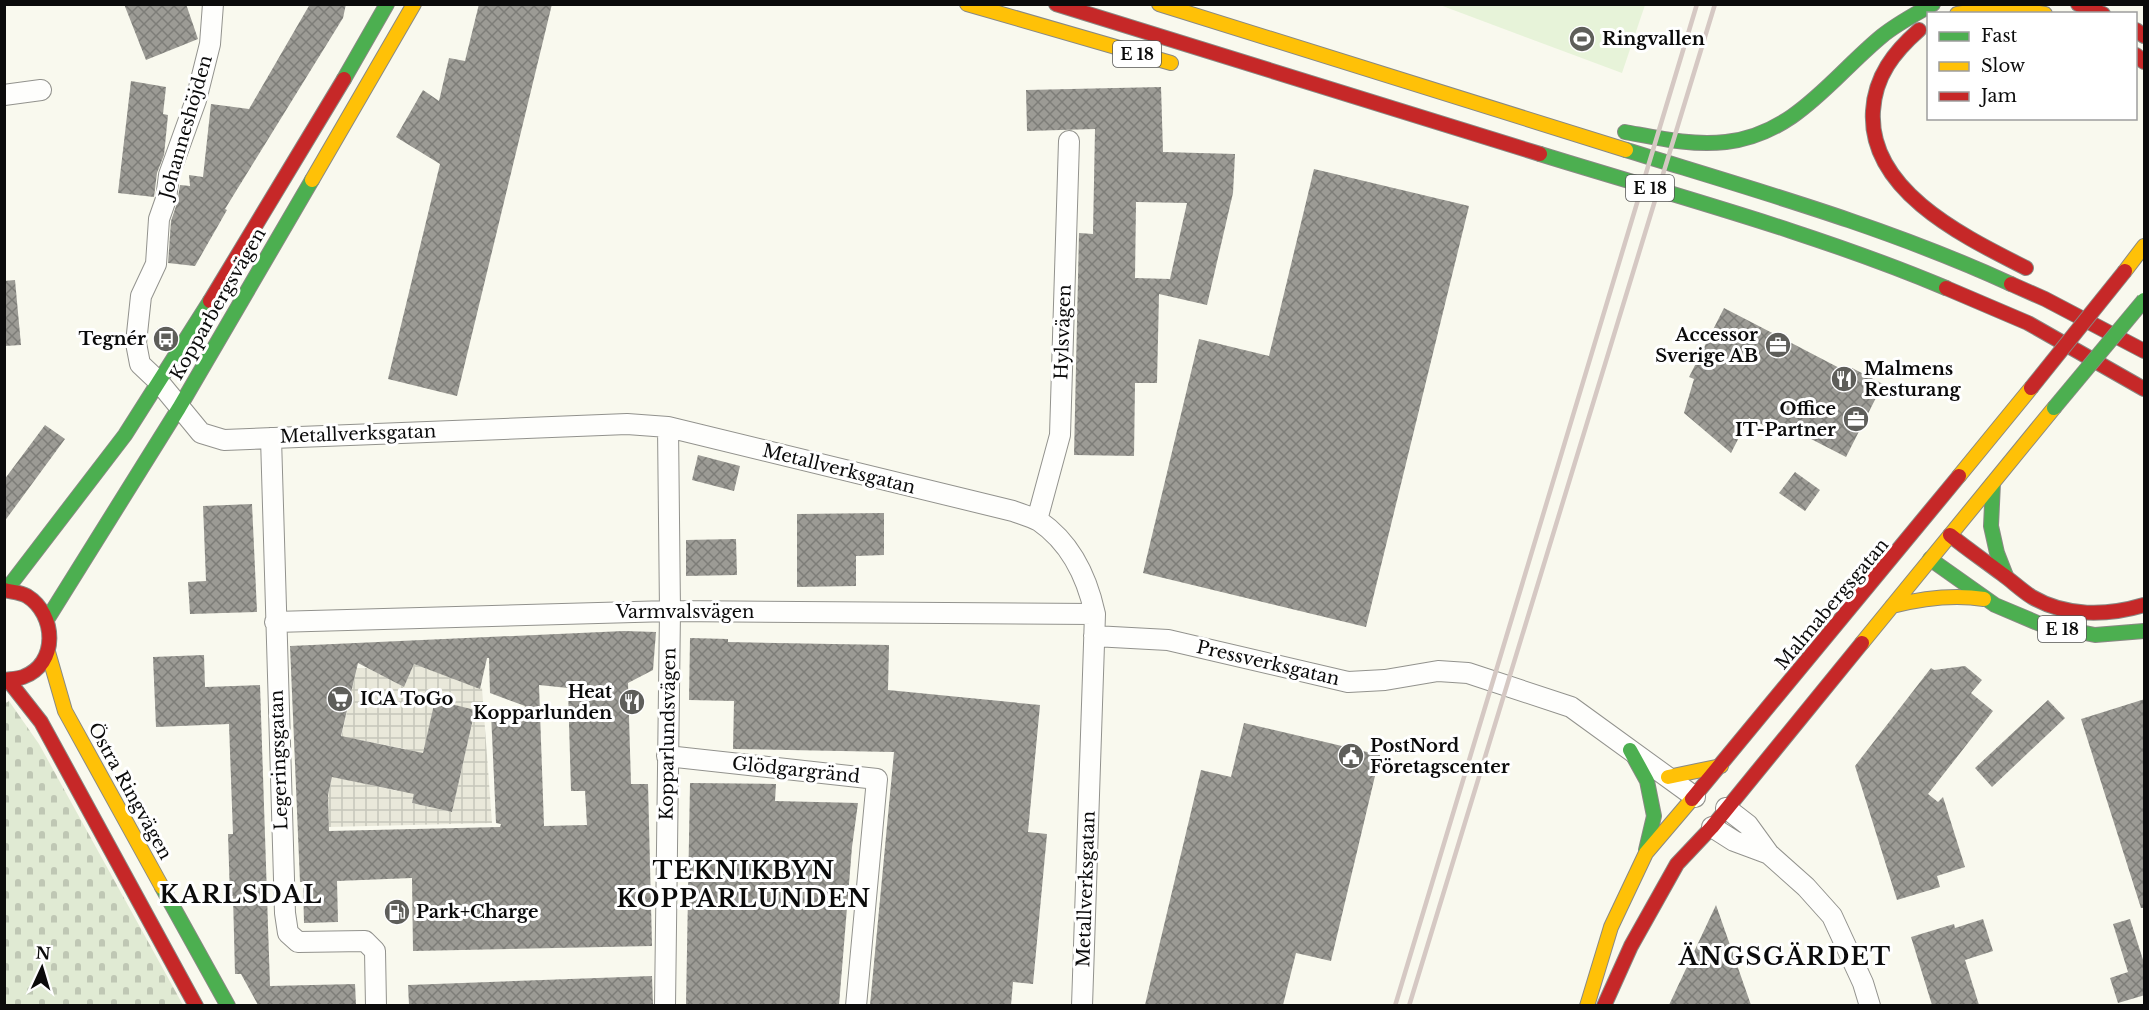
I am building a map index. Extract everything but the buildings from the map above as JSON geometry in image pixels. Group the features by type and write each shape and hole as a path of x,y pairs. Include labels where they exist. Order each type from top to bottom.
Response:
{"main road":[{"name":"Kopparbergsvägen","path":"6,590 125,435 323,115 387,4"},
{"name":"Kopparbergsvägen","path":"48,618 179,408 414,4"},
{"name":"E 18","path":"967,4 1168,63 1189,66"},
{"name":"E 18","path":"1056,4 1748,218 1891,265 2028,323 2145,388"},
{"name":"E 18","path":"1159,4 1821,210 1905,239 1977,268 2145,351"},
{"name":"E 18","path":"1572,132 1610,129 1708,143 1727,142 1762,134 1803,111 1877,40 1908,17 1933,4"},
{"path":"2078,4 2098,12"},
{"path":"1972,12 2001,8 2030,12"},
{"path":"1927,25 1897,50 1883,70 1878,82 1873,103 1873,132 1882,159 1896,180 1925,207 1997,254 2035,272"},
{"name":"E 18","path":"1300,33 1343,61"},
{"name":"E 18","path":"1220,70 1312,83"},
{"name":"Malmabergsgatan","path":"1587,1005 1611,927 1646,853 1709,809 1721,766 1937,527 2031,388 2145,246"},
{"path":"2060,291 2063,309"},
{"name":"Malmabergsgatan","path":"1604,1005 1631,946 1709,809 1892,606 1918,550 1937,527 1993,483 2145,300"},
{"path":"2126,377 2134,400"},
{"path":"1993,483 1991,526 1997,553 2006,576"},
{"name":"E 18","path":"1937,527 2006,576 2019,589 2056,607 2102,614 2127,611 2145,605"},
{"name":"E 18","path":"1918,550 1985,599 2040,624 2084,634 2122,634 2145,631"},
{"path":"6,590 29,596 41,606 48,618"},
{"path":"1892,606 1935,596 1960,595 1985,599"},
{"name":"Östra Ringvägen","path":"48,618 51,635 48,652 65,711 228,1005"},
{"path":"48,652 39,667 25,676 6,680 41,722 196,1005"},
{"path":"1630,750 1647,781 1654,816 1646,853"},
{"path":"1668,777 1721,766"}],"street":[{"name":"Johanneshöjden","path":"159,382 140,364 136,336 141,296 156,264 159,219 166,199 169,175 196,100 210,44 213,4"},
{"path":"4,95 41,90"},
{"name":"Hylsvägen","path":"1037,520 1060,435 1069,141"},
{"name":"Metallverksgatan","path":"159,382 201,433 225,440 627,424 668,427 1013,511 1037,520 1058,537 1080,566 1090,590 1095,614 1082,1005"},
{"name":"Kopparlundsvägen","path":"665,1005 670,611 668,427"},
{"name":"Legeringsgatan","path":"271,438 275,622 288,933 298,942 365,941 375,951 376,1005"},
{"name":"Varmvalsvägen","path":"275,622 670,611 1095,614"},
{"name":"Pressverksgatan","path":"1094,636 1168,640 1348,682 1385,680 1438,671 1468,673 1571,707 1709,809 1734,841 1768,854 1806,887 1832,916 1863,983 1870,1005"},
{"name":"Glödgargränd","path":"667,756 877,779 856,1005"}],"green space":[{"name":"Ringvallen","path":"1440,5 1645,5 1622,73"},
{"path":"9,701 39,744 183,1005 5,1005 4,704"}],"shaded area":[{"path":"414,664 482,688 492,823 329,827 328,795 357,668 368,668 404,687","holes":["435,701 475,710 452,812 412,803","361,740 406,749 397,791 353,781"]}],"railway":[{"path":"1395,1006 1697,4"},
{"path":"1409,1006 1715,4"}],"traffic: fast":[{"path":"344,79 387,4"},
{"path":"1625,132 1675,141 1713,143 1751,137 1773,128 1812,101 1882,36 1933,4"},
{"path":"1626,150 1869,227 2011,284"},
{"path":"1540,154 1796,233 1897,268 1946,288"},
{"path":"48,618 179,408 312,180"},
{"path":"2054,408 2144,300"},
{"path":"7,589 125,435 210,301"},
{"path":"1993,483 1991,526 1997,553 2006,576"},
{"path":"1930,559 1995,605 2040,624 2095,635 2144,631"},
{"path":"1630,750 1647,781 1654,816 1646,850"},
{"path":"162,887 228,1006"}],"traffic: slow":[{"path":"312,180 414,4"},
{"path":"967,4 1171,63"},
{"path":"1159,4 1626,150"},
{"path":"1970,12 2001,7 2032,12"},
{"path":"2125,271 2144,246"},
{"path":"1959,476 2031,388"},
{"path":"1862,643 2054,408"},
{"path":"1892,606 1938,598 1984,599"},
{"path":"48,652 65,711 162,887"},
{"path":"1668,777 1721,766"},
{"path":"1587,1006 1611,927 1646,853 1692,799"}],"traffic: jam":[{"path":"1056,4 1540,154"},
{"path":"2078,4 2098,12"},
{"path":"1919,30 1887,66 1875,98 1873,111 1876,139 1886,165 1903,188 1949,226 2026,268"},
{"path":"2137,31 2144,36"},
{"path":"2137,56 2144,62"},
{"path":"210,301 344,79"},
{"path":"2031,388 2125,271"},
{"path":"2011,284 2045,299 2144,351"},
{"path":"1946,288 2028,323 2144,389"},
{"path":"1692,799 1959,476"},
{"path":"1950,535 2032,597 2045,604 2087,613 2116,611 2144,605"},
{"path":"4,590 27,596 37,604 44,614 49,638 48,650 35,671 23,677 4,680"},
{"path":"1604,1006 1631,946 1677,864 1712,827 1862,643"},
{"path":"8,680 41,722 196,1006"}],"place":[{"name":"Ringvallen","path":"1582,39"},
{"name":"Tegnér","path":"166,339"},
{"name":"Accessor Sverige AB","path":"1778,345"},
{"name":"Malmens Resturang","path":"1844,379"},
{"name":"Office IT-Partner","path":"1856,419"},
{"name":"ICA ToGo","path":"340,699"},
{"name":"Heat Kopparlunden","path":"632,702"},
{"name":"PostNord Företagscenter","path":"1351,756"},
{"name":"Park+Charge","path":"397,912"}],"district":[{"name":"TEKNIKBYN KOPPARLUNDEN","path":"744,884"},
{"name":"KARLSDAL","path":"241,894"},
{"name":"ÄNGSGÄRDET","path":"1785,956"}]}
